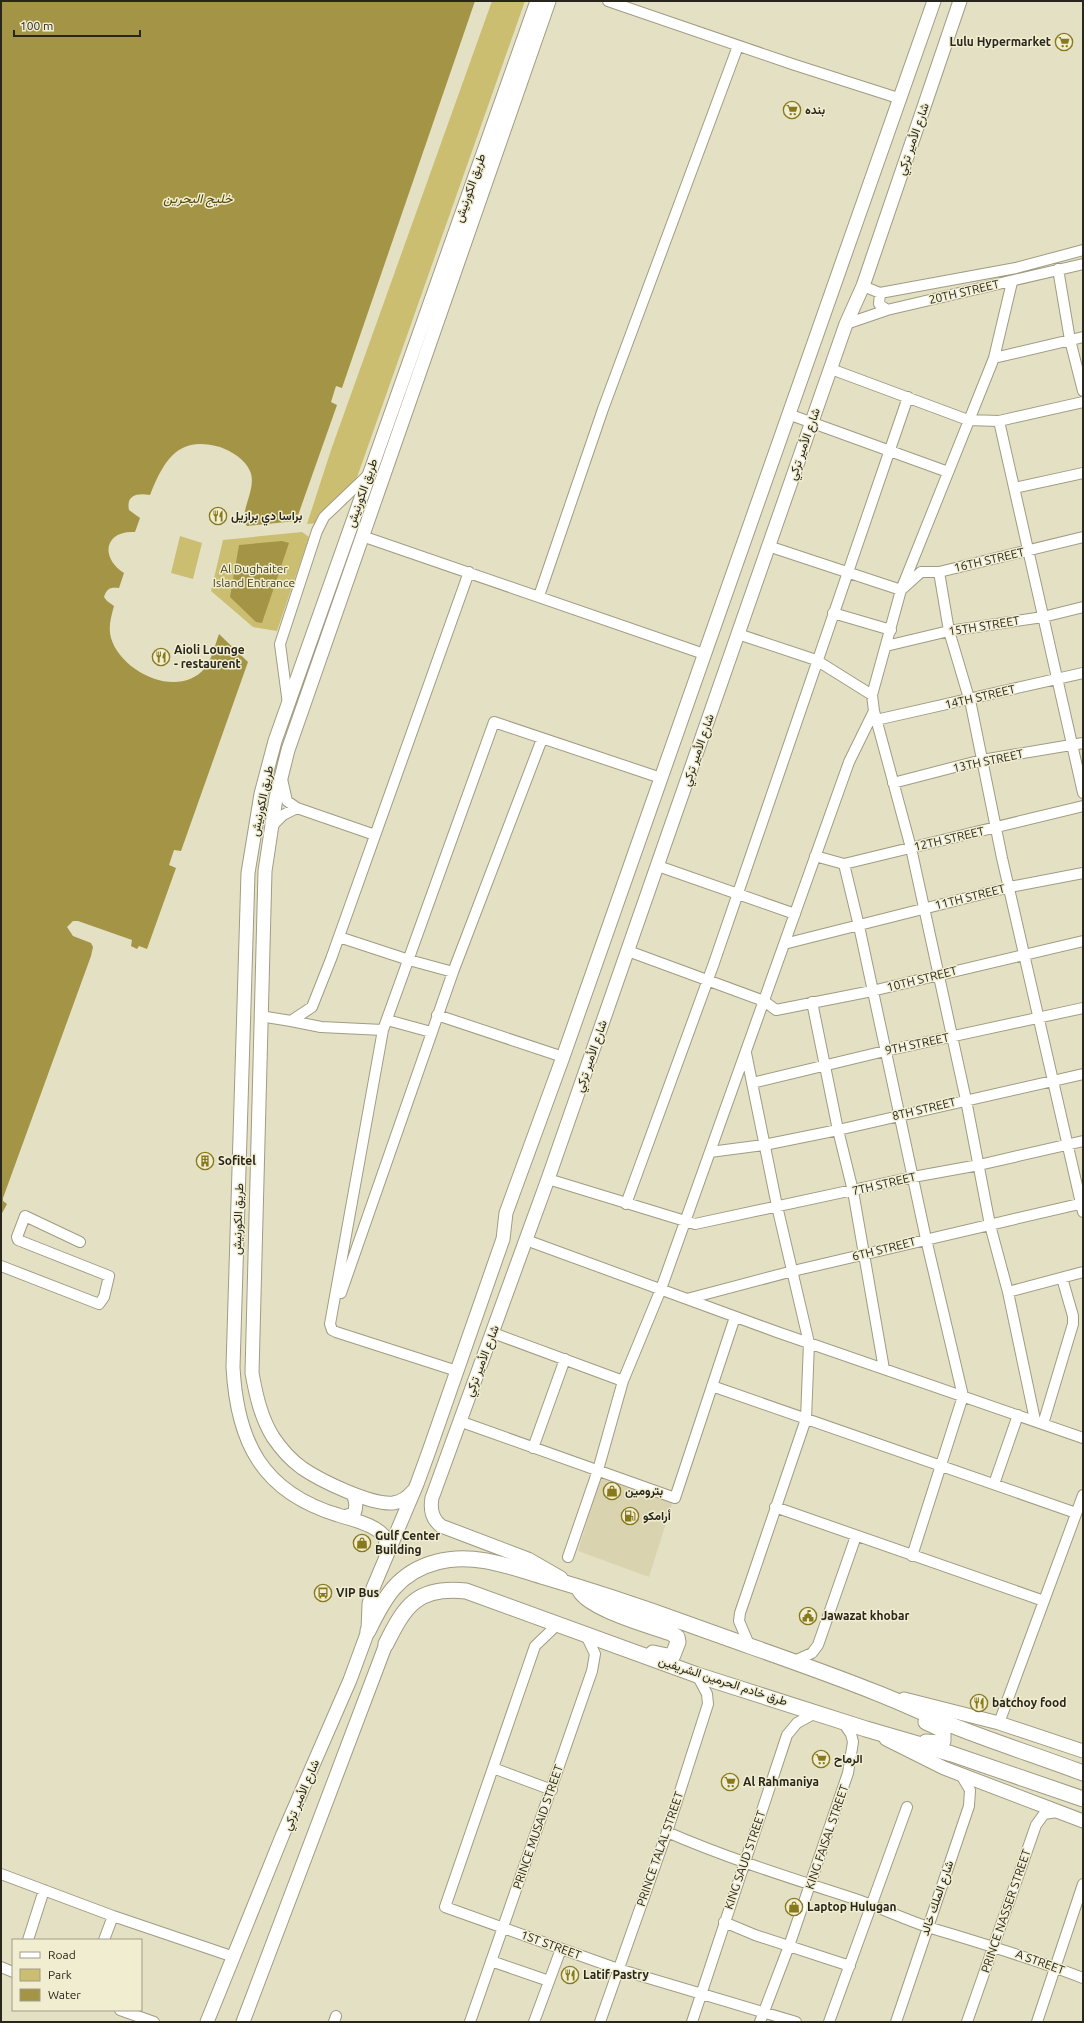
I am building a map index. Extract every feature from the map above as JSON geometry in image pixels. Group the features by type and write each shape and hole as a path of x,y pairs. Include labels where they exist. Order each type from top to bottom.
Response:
{"highway":[{"path":"368,1631 383,1602 400,1581 418,1569 438,1562 461,1559 484,1561 578,1586 622,1601 877,1693 962,1730 1083,1772"},
{"path":"578,1586 581,1595 594,1604 614,1613 671,1633 677,1637 678,1642 673,1655 667,1656 599,1638"},
{"name":"طرق خادم الحرمين الشريفين","path":"386,1644 400,1615 407,1607 427,1594 441,1590 466,1591 585,1632 697,1674 866,1729 952,1754 1083,1799"},
{"path":"771,1655 784,1670 909,1713 943,1730 944,1741 939,1743 909,1737 895,1738"}],"main road":[{"name":"طريق الكورنيش","path":"383,1565 387,1545 384,1535 374,1528 298,1497 274,1481 264,1470 245,1436 235,1398 233,1367 248,873 261,794 275,741 536,1"},
{"name":"طريق الكورنيش","path":"417,1484 406,1498 395,1503 380,1502 353,1494 319,1478 290,1458 272,1436 255,1391 252,1373 264,871 281,777 288,750 549,1"},
{"name":"شارع الأمير تركي","path":"207,2022 283,1834 350,1680 368,1631 369,1604 373,1588 417,1484 457,1371 503,1239 506,1213 563,1057 898,98 934,1"},
{"name":"شارع الأمير تركي","path":"578,1586 528,1559 441,1526 433,1516 431,1504 432,1498 548,1179 846,324 863,286 960,1"},
{"path":"503,1239 524,1243"},
{"path":"344,1517 354,1514 356,1509 353,1494"},
{"name":"شارع الأمير تركي","path":"243,2022 386,1644"},
{"path":"877,1693 999,1723 1083,1751"},
{"path":"866,1729 944,1768 1083,1821"}],"street":[{"path":"608,1 738,46 898,98"},
{"path":"539,596 603,409 738,46"},
{"name":"20TH STREET","path":"880,293 1016,268 1083,250"},
{"name":"20TH STREET","path":"846,324 887,310 1012,282 1058,269 1083,264"},
{"path":"1058,269 1070,340 1083,391"},
{"path":"1012,282 994,358 901,590 872,695 875,716 911,848 923,909 953,1036 990,1225 1008,1292 1039,1422"},
{"path":"863,286 880,293 879,304 887,310"},
{"path":"994,358 1083,337"},
{"path":"831,369 968,420 1000,421 1083,402"},
{"path":"626,1204 708,980 816,660 908,397"},
{"path":"788,414 948,472"},
{"path":"1000,421 1083,793"},
{"path":"1014,488 1083,472"},
{"path":"288,704 280,644 317,532 324,517 370,474"},
{"path":"362,536 704,654"},
{"name":"16TH STREET","path":"901,590 921,572 939,572 1083,537"},
{"path":"768,546 901,590"},
{"path":"291,1021 312,1007 339,937 469,572"},
{"path":"939,572 949,631 970,699 996,828 1082,1207"},
{"name":"15TH STREET","path":"886,646 949,631 1043,617 1083,607"},
{"path":"833,613 891,630"},
{"path":"738,634 816,660 872,695"},
{"name":"14TH STREET","path":"875,716 970,699 1083,673"},
{"path":"568,1557 598,1470 623,1381 661,1290 849,762 875,716"},
{"path":"457,1371 336,1332 332,1330 330,1324 385,1025 494,722 661,778"},
{"path":"330,1324 437,1015 542,739"},
{"name":"13TH STREET","path":"893,784 982,760 1083,743"},
{"path":"281,777 287,801 297,808 375,835"},
{"name":"12TH STREET","path":"816,856 844,864 1083,806"},
{"path":"272,826 282,815 297,808"},
{"path":"844,864 859,926 926,1239 963,1396 912,1556"},
{"path":"658,866 795,914"},
{"name":"11TH STREET","path":"784,944 1010,887 1083,873"},
{"path":"339,937 409,960 453,972"},
{"name":"10TH STREET","path":"628,950 764,1001 776,1010 872,991 1083,941"},
{"path":"812,1002 838,1130 853,1191 884,1368"},
{"name":"9TH STREET","path":"752,1083 885,1051 1083,1008"},
{"path":"437,1015 563,1057"},
{"path":"260,1016 321,1027 385,1025 431,1032"},
{"path":"746,1053 777,1206 810,1343 806,1418 740,1613 739,1621 750,1647"},
{"name":"8TH STREET","path":"710,1152 764,1145 838,1130 1083,1074"},
{"name":"7TH STREET","path":"548,1179 695,1224 913,1177 979,1165 1083,1141"},
{"name":"6TH STREET","path":"687,1299 793,1271 926,1239 1082,1207"},
{"path":"1,1266 99,1304 104,1297 109,1276 18,1240 17,1237 25,1216 80,1242"},
{"path":"524,1243 1083,1438"},
{"path":"1008,1292 1083,1272"},
{"path":"1039,1422 1073,1324 1073,1316 1062,1278"},
{"path":"459,1421 674,1498 736,1316"},
{"path":"492,1333 623,1381"},
{"path":"533,1448 565,1359"},
{"path":"712,1386 1076,1513"},
{"path":"994,1484 1018,1415"},
{"path":"999,1723 1083,1495"},
{"path":"775,1507 1044,1601"},
{"path":"791,1662 812,1653 818,1645 856,1536"},
{"path":"552,1790 493,1768 535,1646 559,1623"},
{"name":"PRINCE MUSAID STREET","path":"470,2022 552,1790 592,1671 595,1654 585,1632"},
{"name":"PRINCE TALAL STREET","path":"600,2022 667,1832 708,1704 707,1694 697,1674"},
{"name":"KING SAUD STREET","path":"692,2022 787,1735 797,1723 817,1712"},
{"name":"KING FAISAL STREET","path":"761,2017 811,1885 848,1773 852,1757 852,1734 841,1720"},
{"name":"1ST STREET","path":"493,1768 445,1907 618,1969 701,1993 761,2017 796,2022"},
{"name":"شارع الملك خالد","path":"896,2022 969,1806 970,1790 961,1775"},
{"path":"829,2022 906,1811"},
{"name":"PRINCE NASSER STREET","path":"967,2022 1038,1820 1044,1814 1057,1812"},
{"name":"A STREET","path":"667,1832 704,1848 871,1905 927,1927 994,1946 1083,1978"},
{"path":"1,1874 113,1916 234,1957"},
{"path":"1037,2022 1083,1884"},
{"path":"28,1939 44,1890"},
{"path":"104,1939 113,1916"},
{"path":"724,1922 755,1935 850,1966"},
{"path":"534,2022 561,1949"},
{"path":"491,1961 549,1981"},
{"path":"1,1967 12,1972"},
{"path":"123,2011 154,2022"}],"shaded area":[{"path":"601,1475 673,1501 649,1577 578,1551"}],"green space":[{"path":"492,1 525,1 355,483 317,523 307,524 331,450"},
{"name":"Al Dughaiter Island Entrance","path":"302,532 309,537 277,631 253,627 211,591 223,540"},
{"path":"180,536 202,543 193,579 171,573"}],"water":[{"name":"خليج البحرين","path":"1,1 475,1 342,388 336,386 331,402 337,405 296,521 247,526 244,515 252,486 252,478 248,467 233,453 220,447 206,444 193,445 174,453 167,461 155,482 150,495 141,494 131,498 129,501 129,510 140,518 135,532 117,535 109,546 111,560 116,567 124,573 119,588 109,589 104,597 114,606 111,618 110,634 117,650 126,662 138,671 152,678 166,682 180,682 194,677 205,668 219,634 248,662 181,851 174,850 169,865 176,868 147,949 139,946 137,949 131,946 132,940 78,921 73,921 67,927 73,936 91,943 93,947 91,956 3,1198 3,1201 7,1204 1,1215"},
{"path":"282,541 289,543 262,623 256,622 230,597 239,545"}],"place":[{"name":"Lulu Hypermarket","path":"1064,42"},
{"name":"بنده","path":"792,110"},
{"name":"براسا دي برازيل","path":"218,516"},
{"name":"Aioli Lounge - restaurent","path":"161,657"},
{"name":"Sofitel","path":"205,1161"},
{"name":"بترومين","path":"612,1491"},
{"name":"أرامكو","path":"630,1516"},
{"name":"Gulf Center Building","path":"362,1543"},
{"name":"VIP Bus","path":"323,1593"},
{"name":"Jawazat khobar","path":"808,1616"},
{"name":"batchoy food","path":"979,1703"},
{"name":"الرماح","path":"821,1759"},
{"name":"Al Rahmaniya","path":"730,1782"},
{"name":"Laptop Hulugan","path":"794,1907"},
{"name":"Latif Pastry","path":"570,1975"}]}
